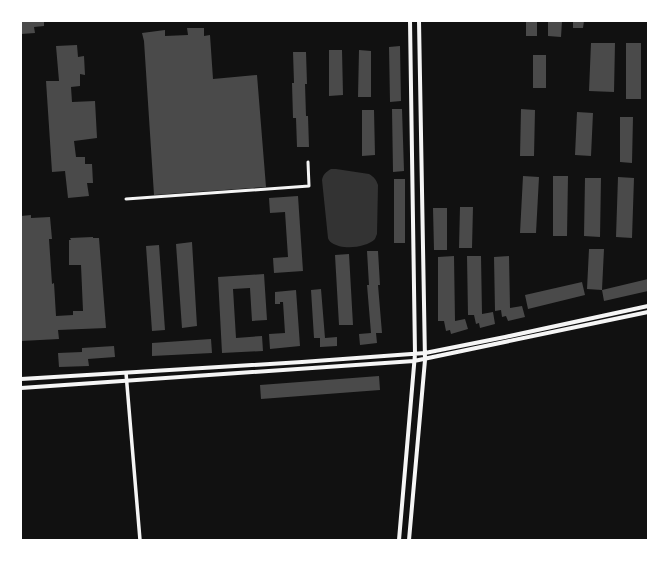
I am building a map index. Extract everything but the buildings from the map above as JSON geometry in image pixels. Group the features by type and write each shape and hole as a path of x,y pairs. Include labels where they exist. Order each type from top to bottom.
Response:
{"main road":[{"path":"399,540 415,354 410,21"},
{"path":"409,540 425,360 419,21"},
{"path":"21,379 425,353 648,306"},
{"path":"21,388 425,360 648,312"}],"street":[{"path":"126,199 309,186 308,162"},
{"path":"126,373 140,540"}],"shaded area":[{"path":"331,169 369,174 374,177 378,185 377,234 375,239 371,242 360,246 342,247 332,243 328,239 322,180 325,173"}]}
